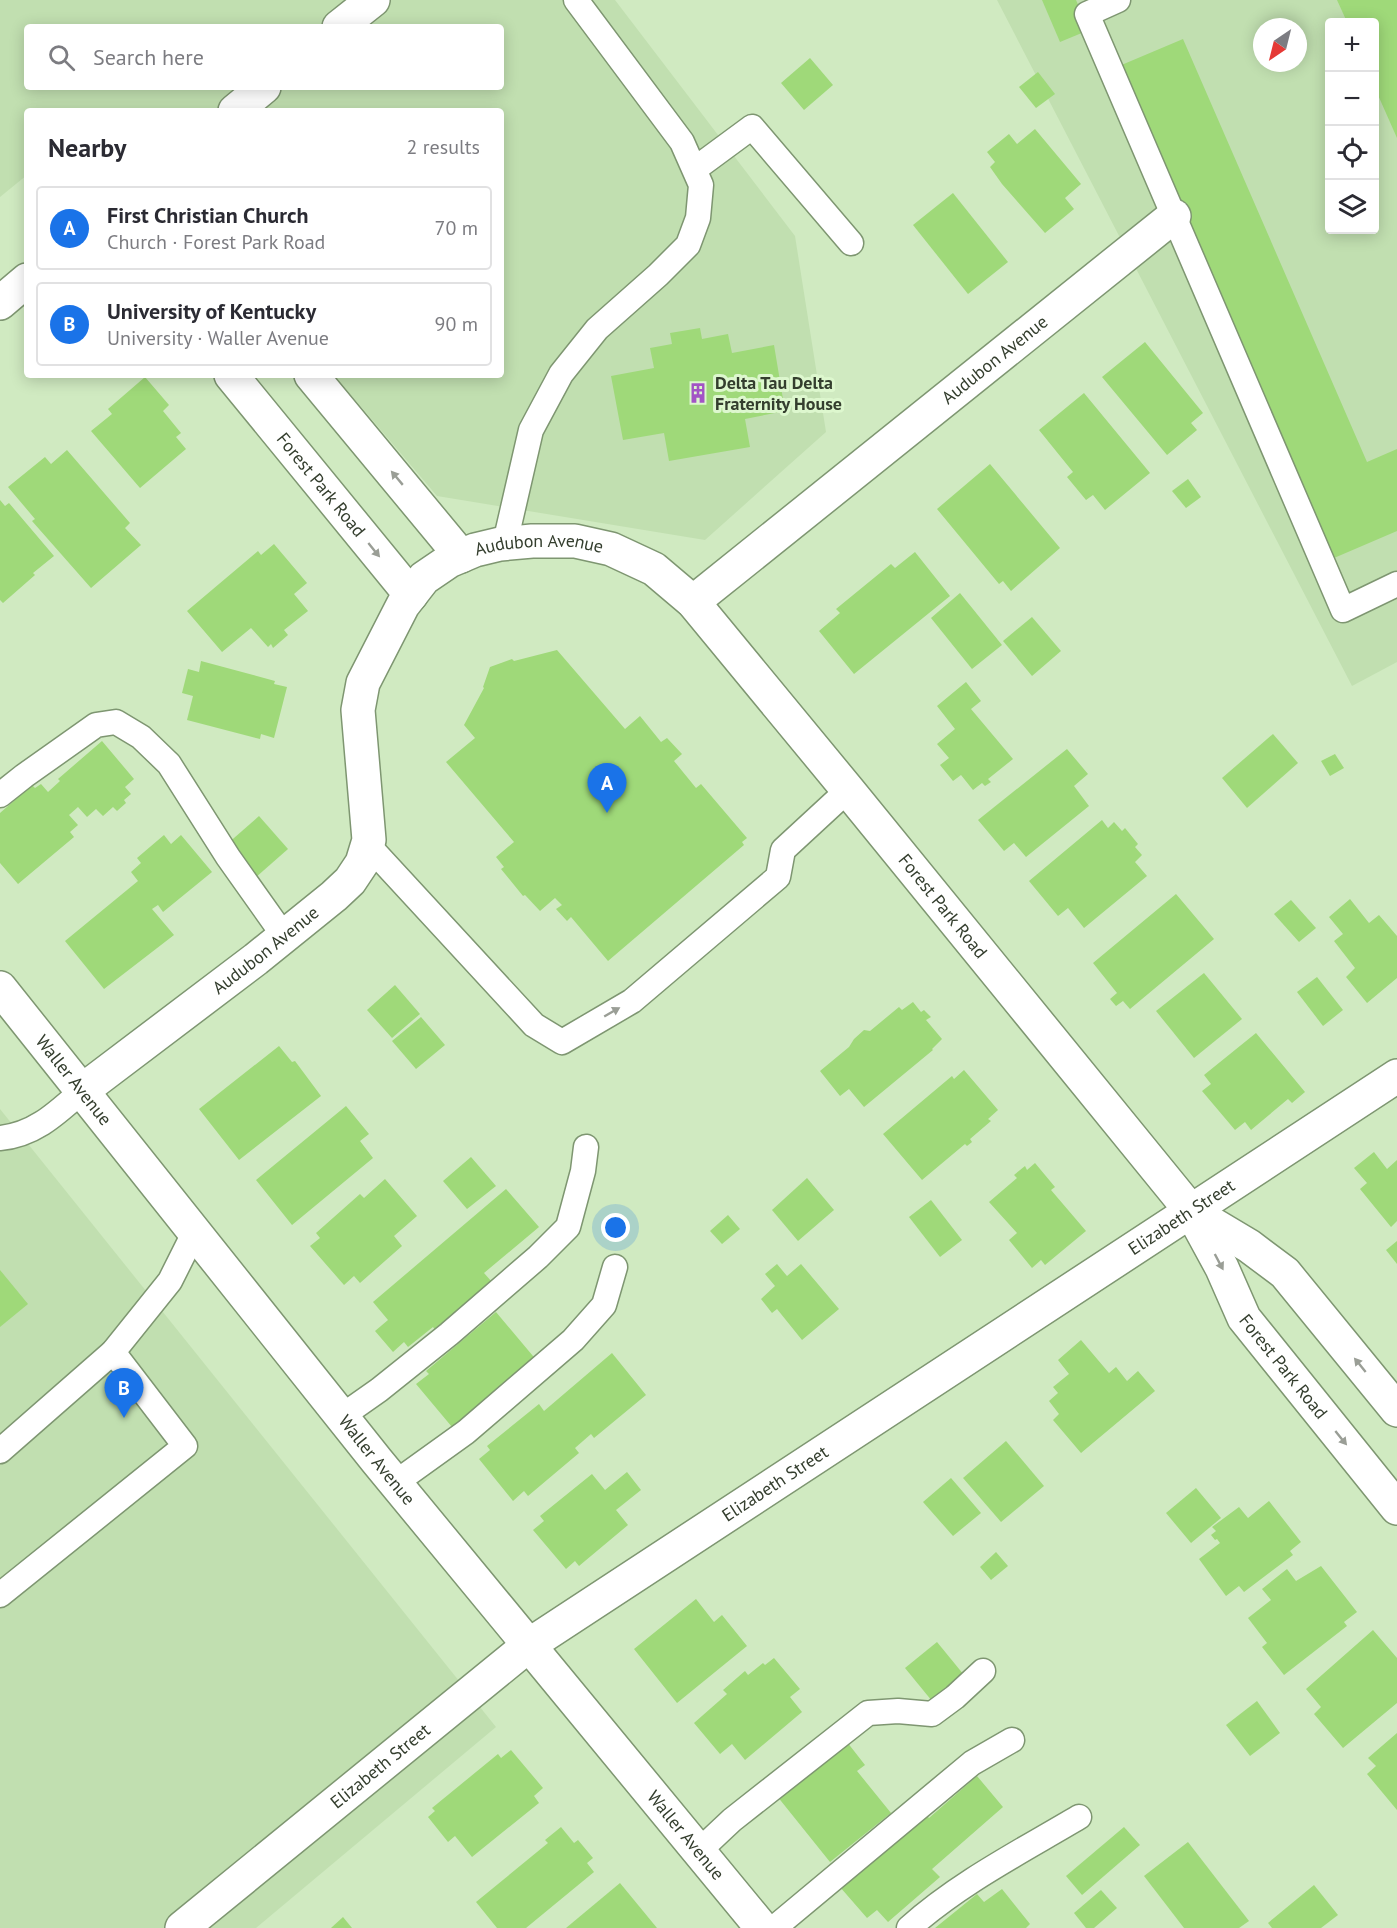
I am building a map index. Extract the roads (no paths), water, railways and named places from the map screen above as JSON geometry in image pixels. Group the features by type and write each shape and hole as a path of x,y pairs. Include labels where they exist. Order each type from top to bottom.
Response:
{"street":[{"path":"343,24 373,0"},
{"path":"239,108 260,90"},
{"name":"Audubon Avenue","path":"83,1090 284,936 351,881 362,863 369,840 358,710 363,683 403,605 424,578 449,561 475,550 505,543 575,541 611,549 654,569 693,602 1174,216"},
{"path":"0,303 24,283"},
{"name":"Forest Park Road","path":"233,378 411,595"},
{"path":"313,378 461,556"},
{"name":"Forest Park Road","path":"693,602 1191,1211 1222,1268 1245,1318 1397,1508"},
{"name":"Waller Avenue","path":"0,988 395,1482 762,1928"},
{"name":"Elizabeth Street","path":"182,1928 529,1645 1397,1076"},
{"name":"Forest Park Road","path":"1191,1211 1249,1246 1285,1273 1397,1410"}],"lane":[{"path":"505,543 531,430 561,374 597,329 688,245 698,218 701,185 682,142 576,0"},
{"path":"1118,0 1087,14 1343,610 1397,584"},
{"path":"695,169 752,128 851,243"},
{"path":"2,789 96,725 116,722 141,737 169,764 228,856 284,936"},
{"path":"367,844 534,1025 562,1042 632,1001 778,877 783,850 848,790"},
{"path":"0,1138 17,1137 52,1118 83,1090"},
{"path":"342,1416 379,1390 449,1334 538,1257 568,1227 583,1171 586,1146"},
{"path":"0,1451 113,1352 170,1281 195,1231"},
{"path":"395,1482 466,1432 573,1340 604,1305 615,1268"},
{"path":"0,1595 185,1446 113,1352"},
{"path":"699,1851 732,1820 868,1713 898,1711 932,1713 955,1697 983,1671"},
{"path":"774,1928 972,1763 1012,1740"},
{"path":"909,1928 928,1911 996,1866 1079,1817"}],"place":[{"name":"Delta Tau Delta Fraternity House","path":"698,393"},
{"name":"First Christian Church","path":"607,813"},
{"name":"University of Kentucky","path":"124,1418"}]}
